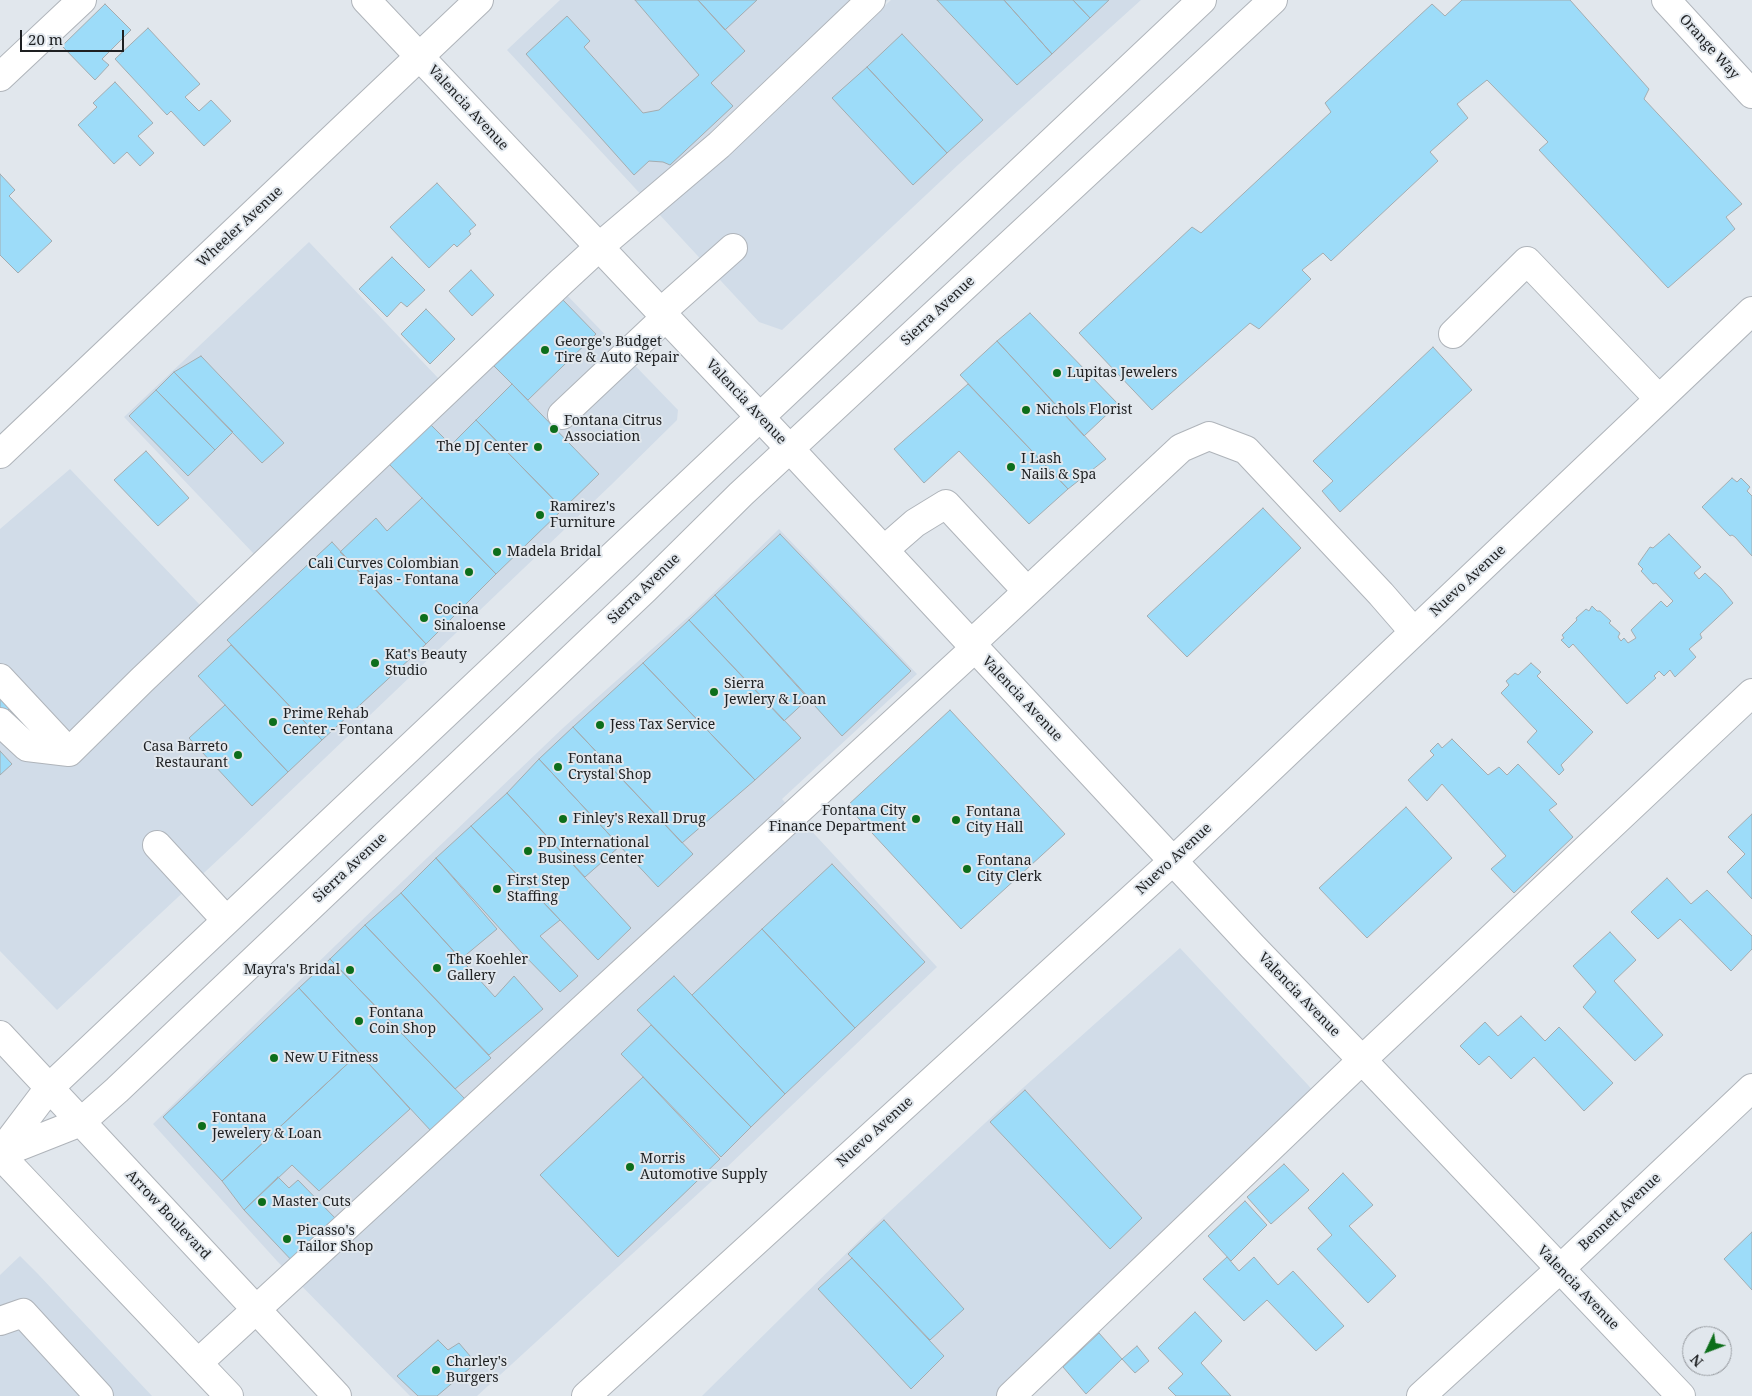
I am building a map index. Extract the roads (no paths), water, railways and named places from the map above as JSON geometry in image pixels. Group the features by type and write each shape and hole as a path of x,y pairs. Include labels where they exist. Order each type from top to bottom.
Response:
{"street":[{"path":"0,76 82,0"},
{"name":"Valencia Avenue","path":"366,0 790,449 1173,861 1680,1396"},
{"name":"Wheeler Avenue","path":"0,454 479,0"},
{"path":"69,752 142,680 599,247 718,145 871,0"},
{"path":"229,1396 0,1154 49,1088 1202,0"},
{"name":"Sierra Avenue","path":"0,1154 80,1122 118,1090 645,589 741,494 1273,0"},
{"name":"Orange Way","path":"1666,0 1752,94"},
{"path":"562,415 663,314 733,248"},
{"path":"1453,334 1527,261 1659,399"},
{"name":"Nuevo Avenue","path":"586,1396 1173,861 1752,311"},
{"path":"198,1363 973,646 1027,591 1181,448 1209,436 1246,450 1381,594 1414,632"},
{"path":"884,550 915,523 946,504 1027,591"},
{"path":"0,678 69,752"},
{"path":"1011,1396 1362,1060 1752,693"},
{"path":"0,722 27,747 69,752"},
{"path":"157,845 226,920"},
{"name":"Arrow Boulevard","path":"0,1035 337,1396"},
{"name":"Bennett Avenue","path":"1421,1396 1560,1269 1752,1088"},
{"path":"0,1321 23,1313 99,1396"}],"place":[{"name":"George's Budget Tire & Auto Repair","path":"545,350"},
{"name":"Lupitas Jewelers","path":"1057,373"},
{"name":"Nichols Florist","path":"1026,410"},
{"name":"Fontana Citrus Association","path":"554,429"},
{"name":"The DJ Center","path":"538,447"},
{"name":"I Lash Nails & Spa","path":"1011,467"},
{"name":"Ramirez's Furniture","path":"540,515"},
{"name":"Madela Bridal","path":"497,552"},
{"name":"Cali Curves Colombian Fajas - Fontana","path":"469,572"},
{"name":"Cocina Sinaloense","path":"424,618"},
{"name":"Kat's Beauty Studio","path":"375,663"},
{"name":"Sierra Jewlery & Loan","path":"714,692"},
{"name":"Prime Rehab Center - Fontana","path":"273,722"},
{"name":"Jess Tax Service","path":"600,725"},
{"name":"Casa Barreto Restaurant","path":"238,755"},
{"name":"Fontana Crystal Shop","path":"558,767"},
{"name":"Finley's Rexall Drug","path":"563,819"},
{"name":"Fontana City Finance Department","path":"916,819"},
{"name":"Fontana City Hall","path":"956,820"},
{"name":"PD International Business Center","path":"528,851"},
{"name":"Fontana City Clerk","path":"967,869"},
{"name":"First Step Staffing","path":"497,889"},
{"name":"The Koehler Gallery","path":"437,968"},
{"name":"Mayra's Bridal","path":"350,970"},
{"name":"Fontana Coin Shop","path":"359,1021"},
{"name":"New U Fitness","path":"274,1058"},
{"name":"Fontana Jewelery & Loan","path":"202,1126"},
{"name":"Morris Automotive Supply","path":"630,1167"},
{"name":"Master Cuts","path":"262,1202"},
{"name":"Picasso's Tailor Shop","path":"287,1239"},
{"name":"Charley's Burgers","path":"436,1370"}]}
